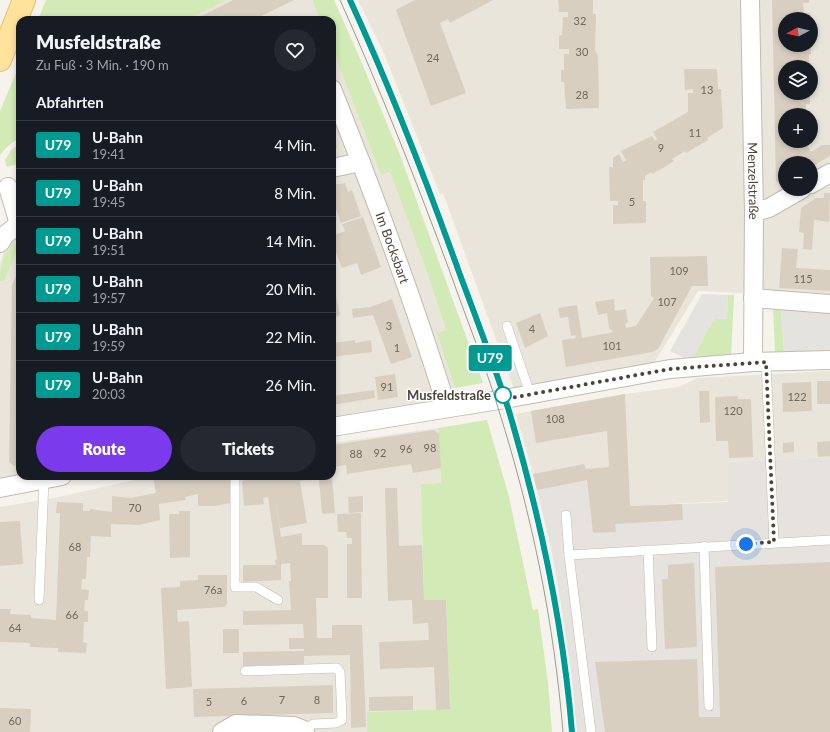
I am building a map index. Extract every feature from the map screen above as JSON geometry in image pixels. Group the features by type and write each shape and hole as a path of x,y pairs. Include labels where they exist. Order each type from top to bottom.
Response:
{"main road":[{"path":"18,16 24,0"},
{"path":"0,60 16,20"}],"street":[{"name":"Menzelstraße","path":"750,0 754,212 753,298 759,362"},
{"name":"Im Bocksbart","path":"336,99 393,250 447,408"},
{"path":"336,167 361,162"},
{"path":"818,180 830,173"},
{"path":"9,184 16,209"},
{"path":"754,212 769,208 790,196"},
{"path":"0,243 5,235 16,227"},
{"path":"753,298 830,304"},
{"path":"336,426 670,369 759,362 830,360"},
{"path":"0,488 44,480"},
{"path":"222,732 236,724 294,726 305,731"}],"lane":[{"path":"507,326 530,394"},
{"path":"759,362 774,542"},
{"path":"39,600 44,480"},
{"path":"235,480 235,587 256,587 278,600"},
{"path":"566,515 569,555 591,732"},
{"path":"569,555 704,546 830,540"},
{"path":"704,546 709,706"},
{"path":"648,550 652,647"},
{"path":"245,671 337,668 340,672 342,720 336,723 313,724 305,731"}],"shaded area":[{"path":"227,0 312,0 318,16 195,16"},
{"path":"358,0 830,0 830,297 698,291 651,368 514,389 443,193 440,194 383,51"},
{"path":"336,58 381,175 390,172 424,264 446,330 438,333 455,388 436,404 336,422"},
{"path":"16,221 16,477 0,482 0,263"},
{"path":"702,294 728,295 727,319 714,319 691,361 670,351"},
{"path":"781,309 830,313 830,350 784,352"},
{"path":"830,371 830,457 728,462 728,501 591,508 584,464 533,474 516,414 625,394 678,387 698,378"},
{"path":"438,428 441,483 421,484 424,600 446,600 450,709 367,712 367,732 0,732 0,507 54,498 134,480 336,480 336,442"},
{"path":"830,457 830,732 577,732 572,677 560,598 551,548 533,474 584,464 591,508 728,502 728,462"}],"green space":[{"path":"46,0 227,0 195,16 40,16"},
{"path":"312,0 334,0 400,155 483,383 455,388 437,333 446,330 424,264 390,172 381,175 336,58 336,16 318,16"},
{"path":"16,73 16,140 0,155 0,111"},
{"path":"16,146 16,164 7,167 5,160 11,150"},
{"path":"14,243 16,244 16,253 4,281 0,281 3,260"},
{"path":"728,295 734,295 731,356 691,361 714,319 727,319"},
{"path":"773,308 781,309 784,352 775,352"},
{"path":"487,420 509,497 533,610 538,609 548,683 552,732 367,732 367,712 450,709 446,600 424,600 421,484 441,483 438,428"}],"building":[{"path":"233,0 294,0 261,16 202,16"},
{"path":"415,0 493,0 450,23 448,19 440,23 466,93 431,106 396,10"},
{"path":"558,0 593,0 593,14 596,14 595,50 598,56 599,108 566,109 564,82 561,82 561,70 564,70 564,54 569,54 569,49 559,49 559,36 562,35 563,17 568,17 568,12 559,12"},
{"path":"772,0 809,0 809,3 803,3 804,12 778,12 778,52 811,52 811,54 809,55 809,60 778,60 778,100 810,100 810,104 806,104 806,108 778,108 778,148 809,148 811,152 822,145 830,145 830,156 818,163 818,156 778,156 778,183 776,181"},
{"path":"684,69 717,69 718,89 721,89 723,128 707,138 708,140 686,153 685,151 672,159 674,161 663,168 652,174 651,172 645,176 645,180 643,180 643,201 646,201 646,223 613,224 613,205 618,205 618,201 610,201 609,167 613,167 613,158 619,154 623,162 626,160 621,151 652,136 655,141 657,139 653,132 688,112 688,93 693,93 693,89 685,90"},
{"path":"345,183 348,192 352,190 361,216 341,223 336,209 336,184"},
{"path":"824,193 830,193 829,222 814,220 812,250 803,249 804,233 799,232 801,208 816,198 824,198"},
{"path":"363,217 381,267 361,275 357,263 342,268 336,252 336,234 345,231 342,224"},
{"path":"782,248 798,249 796,268 830,270 830,291 779,288"},
{"path":"707,256 708,286 692,286 658,349 652,352 566,367 562,340 576,338 575,335 571,336 568,317 560,318 558,308 577,305 582,338 614,332 609,328 607,313 598,315 595,302 614,299 615,311 626,309 628,322 625,324 626,328 636,326 654,298 651,296 650,257"},
{"path":"16,276 16,466 14,466 9,462 12,285"},
{"path":"336,296 340,315 336,316"},
{"path":"392,299 412,357 391,364 373,315 353,318 352,309 370,307"},
{"path":"540,313 548,336 525,348 516,323"},
{"path":"355,340 355,343 371,340 372,352 336,356 336,342"},
{"path":"395,374 398,397 378,400 375,377"},
{"path":"817,381 830,381 830,404 817,404"},
{"path":"811,382 812,411 783,412 782,383"},
{"path":"374,390 375,398 336,404 336,395"},
{"path":"699,391 709,391 710,422 700,423"},
{"path":"625,394 630,506 682,504 683,520 615,524 616,532 593,533 587,480 537,490 533,474 584,464 586,469 609,467 607,431 536,443 531,411"},
{"path":"738,396 738,399 751,399 753,457 729,458 728,441 716,441 715,397"},
{"path":"434,430 439,434 441,468 413,473 411,464 347,474 346,465 336,466 336,444"},
{"path":"830,441 830,456 818,457 817,442"},
{"path":"794,442 794,452 783,453 783,443"},
{"path":"154,480 230,480 230,503 215,506 198,506 198,494 185,497 186,500 159,504 160,520 139,525 111,524 111,537 91,536 90,557 87,557 86,579 82,579 81,589 89,590 88,600 85,600 84,611 88,611 88,622 84,622 83,642 87,643 86,653 58,652 58,648 30,647 30,643 0,642 0,609 11,609 10,614 31,615 31,618 56,620 60,513 56,513 57,502 83,503 83,511 90,511 90,509 112,512 112,496 131,498 156,493"},
{"path":"304,480 300,481 307,523 280,528 274,488 281,537 302,533 302,545 324,545 328,548 328,598 316,598 317,638 332,638 332,625 362,625 366,727 351,728 350,655 304,656 304,665 243,666 243,652 304,651 304,649 289,649 289,638 304,638 303,624 243,625 243,611 291,610 289,581 291,581 290,563 281,564 281,580 243,582 243,565 276,565 275,560 277,559 268,497 263,498 264,504 244,506 242,481"},
{"path":"319,480 332,480 335,513 323,514"},
{"path":"385,488 397,488 399,546 422,545 424,600 446,600 450,709 436,710 434,667 380,669 379,642 429,640 428,623 413,624 412,600 388,601"},
{"path":"363,496 363,512 349,513 348,497"},
{"path":"179,511 190,511 190,557 170,558 169,514 179,514"},
{"path":"361,513 362,598 347,598 347,544 352,544 352,538 347,538 346,532 338,532 337,514"},
{"path":"20,521 23,564 0,566 0,522"},
{"path":"830,562 830,732 605,732 595,662 697,659 699,717 720,717 715,567"},
{"path":"694,563 697,647 665,649 662,579 668,579 668,565"},
{"path":"198,575 227,575 227,604 224,607 177,610 178,622 189,621 192,687 166,689 161,588 180,587 180,581 198,580"},
{"path":"223,629 239,629 239,653 223,653"},
{"path":"333,685 333,713 194,717 193,689"},
{"path":"413,696 413,710 369,711 369,697"},
{"path":"0,708 31,709 30,732 0,732"}],"tram line":[{"path":"340,0 355,33 424,203 494,393 522,490 540,570 554,650 563,732"},
{"path":"350,0 380,67 421,169 485,341 509,411 531,490 556,610 568,691 572,732"}],"metro line":[{"name":"U79","path":"350,0 375,54 435,203 509,411 532,494 547,556 562,640 572,732"}],"place":[{"name":"Musfeldstraße","path":"503,395"}],"route":[{"path":"503,395 505,399 670,369 766,362 774,542 746,544"}]}
